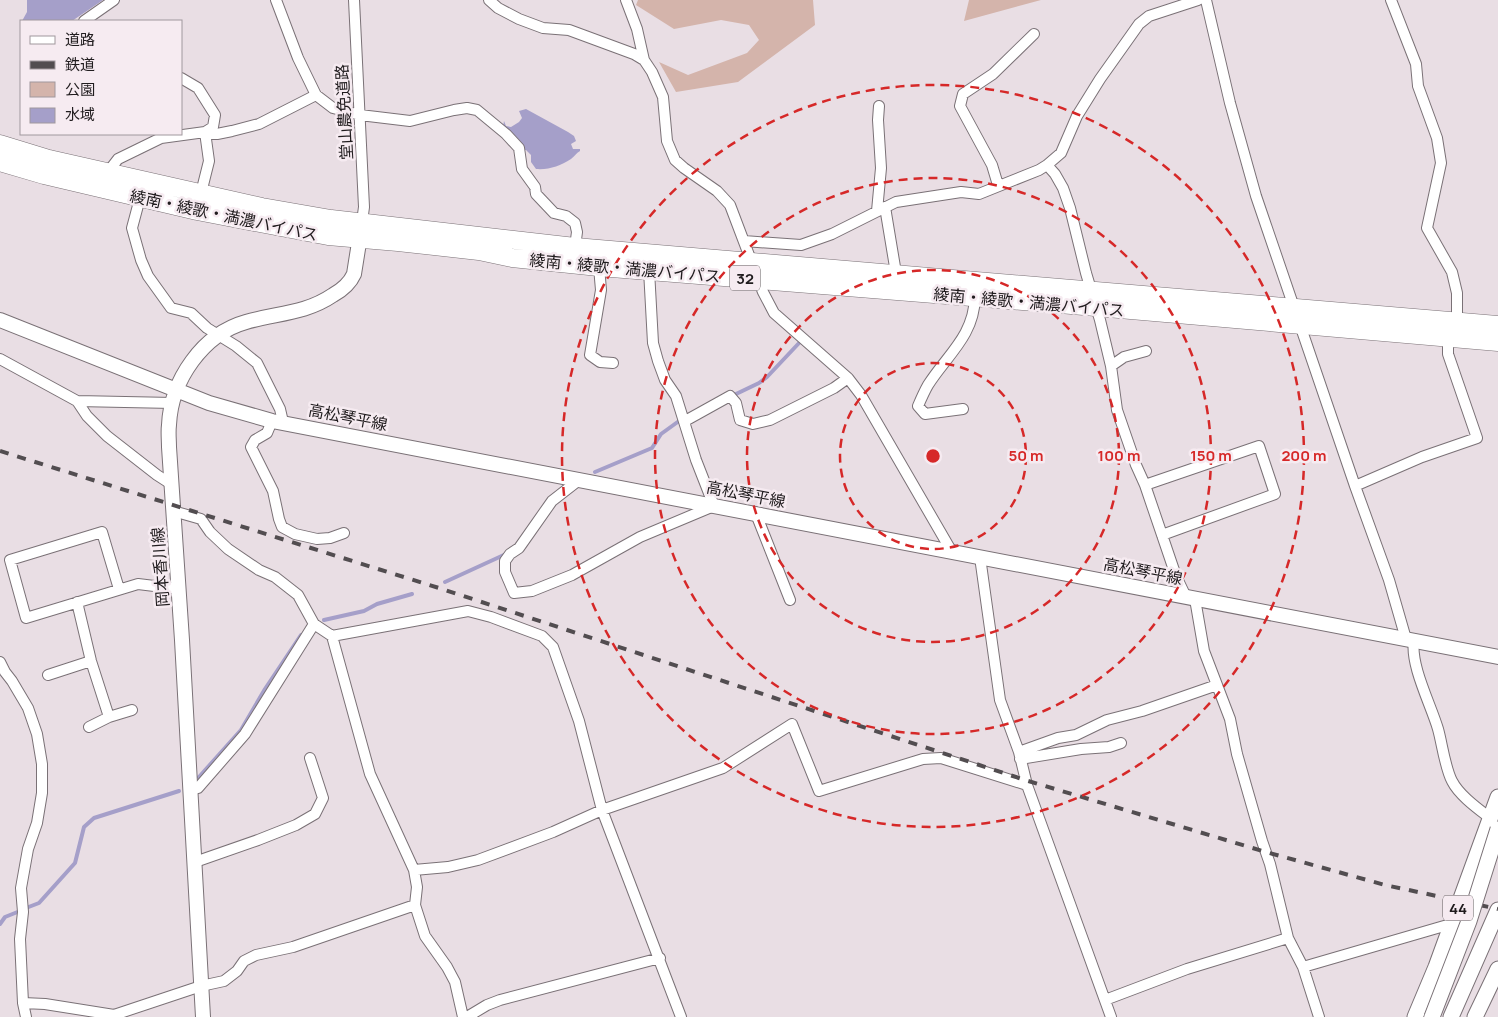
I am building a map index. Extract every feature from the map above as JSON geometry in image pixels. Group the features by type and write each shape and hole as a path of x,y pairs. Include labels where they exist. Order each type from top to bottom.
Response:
{"highway":[{"name":"綾南・綾歌・満濃バイパス","path":"0,144 49,159 262,207 331,219 361,231 512,258 1498,342"},
{"name":"綾南・綾歌・満濃バイパス","path":"0,162 44,175 197,211 328,236 361,231 575,247 1498,325"}],"main road":[{"name":"岡本香川線","path":"203,1017 169,424 175,396 196,354 217,336 245,322 307,308 340,290 351,280 354,274 361,231"},
{"name":"高松琴平線","path":"0,320 175,396 278,421 1498,657"},
{"name":"44","path":"1432,1017 1468,921 1494,824 1498,797"},
{"name":"44","path":"1415,1017 1436,967 1451,924 1494,824"},
{"name":"44","path":"1451,1017 1498,910"},
{"name":"44","path":"1483,945 1498,916"},
{"path":"1475,1017 1498,969"}],"street":[{"path":"85,20 114,0"},
{"path":"276,0 298,58 316,95 333,108 360,115 410,121 454,110 467,108 478,110 519,148 522,169 535,187 536,194 554,213 566,216 575,223 577,232 575,247 599,266 601,290 590,355 600,362 613,363"},
{"name":"堂山農免道路","path":"354,0 364,207 361,231"},
{"path":"489,0 498,8 519,19 543,28 569,30 634,54 644,60"},
{"path":"626,0 637,29 644,60 652,72 663,97 667,141 675,160 718,191 730,205 758,279 774,313 848,378 861,395 952,552"},
{"path":"744,242 801,246 832,234 896,202 961,192 979,194 1047,165 1061,153 1077,116 1100,79 1139,24 1149,16 1198,0"},
{"path":"1206,0 1230,103 1254,186 1300,326 1410,640 1424,693 1438,727 1452,781 1470,803 1494,824"},
{"path":"1355,486 1422,457 1477,438 1448,354 1448,338 1457,321 1457,293 1452,272 1427,228 1442,163 1418,86 1416,64 1391,0"},
{"path":"998,185 992,165 960,106 963,94 993,74 1034,34"},
{"path":"182,79 198,88 215,115 213,127 205,132"},
{"path":"108,172 118,159 161,138 205,132 217,134 259,124 316,95"},
{"path":"880,106 878,120 881,209 896,273"},
{"path":"201,193 209,161 205,132"},
{"path":"1047,165 1055,174 1066,195 1110,366 1117,410 1136,465 1146,486 1176,576 1191,598 1204,651 1232,724 1237,754 1270,864 1288,938 1303,967 1319,1017"},
{"path":"140,198 132,228 141,260 148,276 171,308 192,313 206,328 236,346 257,363 280,408 278,421 267,433 255,440 251,447 273,491 282,528 295,534 317,539 330,538 344,533"},
{"path":"579,480 552,501 519,548 510,554 505,561 505,572 514,593 532,591 572,575 640,537 714,506 696,460 676,396 665,380 653,343 649,270"},
{"path":"963,409 925,414 918,406 928,385 960,344 973,318 975,297"},
{"path":"1110,366 1124,357 1146,351"},
{"path":"0,360 76,401 87,416 107,436 171,484"},
{"path":"685,422 730,396 736,403 740,420 753,424 770,420 834,388 848,378"},
{"path":"76,401 175,396"},
{"path":"1146,486 1259,446 1275,494 1162,535"},
{"path":"173,511 201,519 210,532 228,549 259,570 275,577 298,595 314,624 332,636 370,774 414,870 416,887 415,905 425,936 447,967 454,982 463,1017"},
{"path":"756,514 790,600"},
{"path":"119,589 102,532 10,560 26,618 138,584 179,589"},
{"path":"980,557 1000,700 1027,785 1111,1017"},
{"path":"77,602 91,661 110,717"},
{"path":"332,636 468,611 542,636 552,647 579,721 602,810 681,1017"},
{"path":"191,790 198,788 244,734 314,624"},
{"path":"48,675 91,661"},
{"path":"0,662 28,708 42,764 42,793 37,824 28,849 21,888 23,912 20,939 23,1003 26,1017"},
{"path":"1019,755 1058,738 1076,735 1107,720 1142,711 1217,685"},
{"path":"88,727 132,710"},
{"path":"414,870 448,867 478,860 553,832 602,810 723,768 792,724 819,791 923,759 940,758 1027,785"},
{"path":"1019,755 1109,747 1121,744"},
{"path":"194,862 296,825 315,814 323,798 310,758"},
{"path":"23,1003 45,1004 114,1015 201,986 224,981 237,971 244,961 256,956 293,947 415,905"},
{"path":"1303,967 1451,924"},
{"path":"1105,1000 1187,969 1288,938"},
{"path":"467,1017 487,1005 500,1000 660,958"}],"green space":[{"path":"638,0 813,0 815,25 738,82 676,92 659,62 688,75 747,53 759,40 749,25 721,20 674,29 636,5"},
{"path":"969,0 1041,0 964,21"}],"water":[{"path":"27,0 103,0 73,20 23,20 27,12"},
{"path":"526,109 574,136 576,141 571,144 573,149 580,149 580,151 559,166 536,169 531,162 531,155 526,150 523,150 503,127 504,121 506,126 511,127 519,122 522,118 519,111"}],"waterway":[{"path":"736,394 767,377 800,342"},
{"path":"595,472 652,448 661,434 679,421"},
{"path":"445,582 506,554"},
{"path":"324,620 364,611 377,604 412,594"},
{"path":"199,777 241,730 265,689 301,635"},
{"path":"26,908 39,903 75,863 84,827 94,818 179,791"},
{"path":"0,924 5,917 20,911"}],"railway":[{"path":"0,451 439,588 1025,780 1266,852 1385,885 1498,909"}]}
